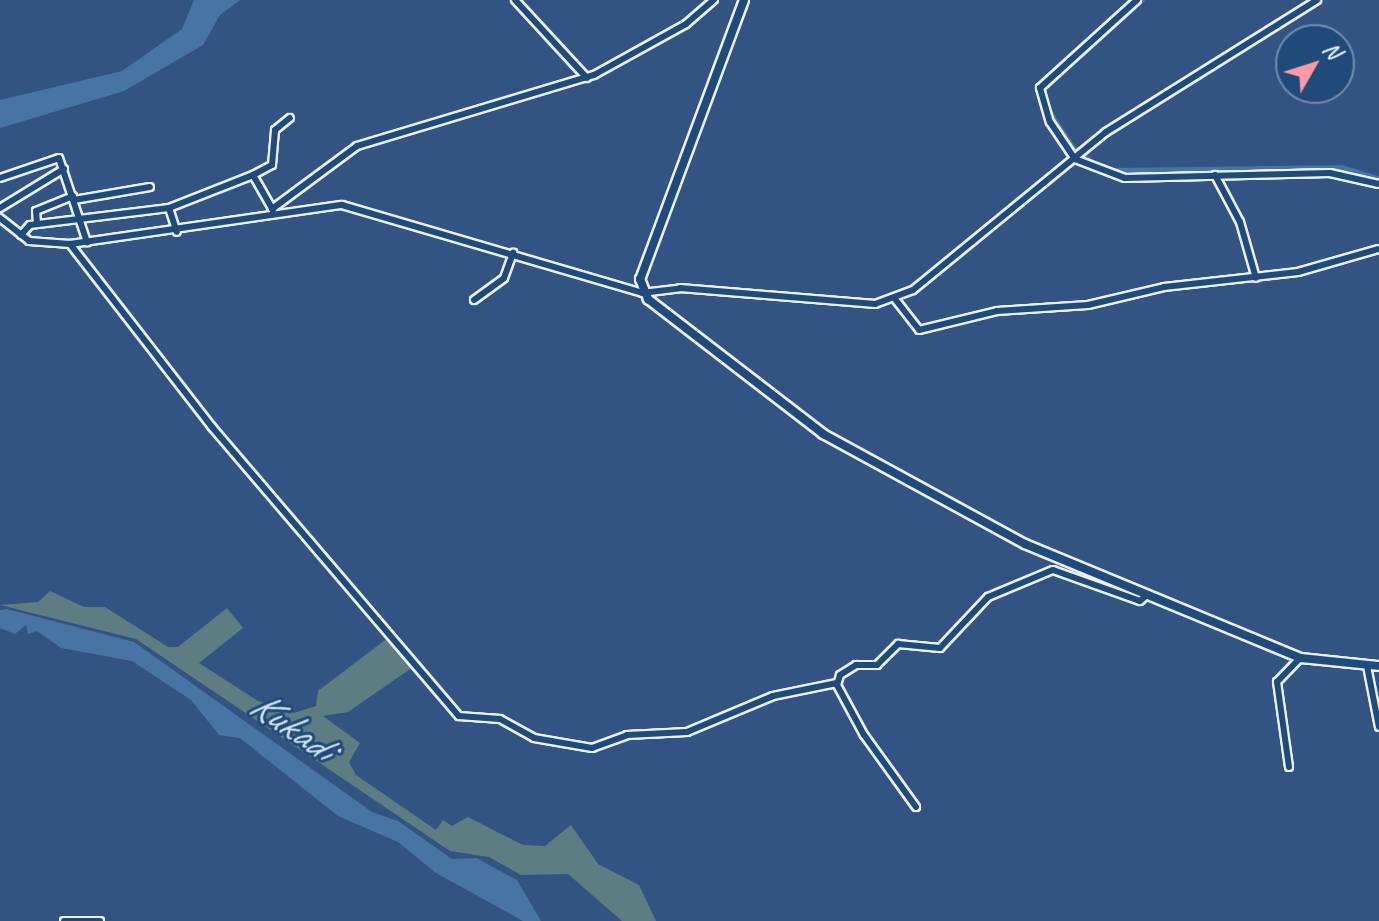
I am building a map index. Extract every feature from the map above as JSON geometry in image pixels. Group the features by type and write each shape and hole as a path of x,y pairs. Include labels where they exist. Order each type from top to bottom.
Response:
{"main road":[{"path":"744,0 640,279 642,293 823,434 1025,544 1300,658 1379,666"}],"street":[{"path":"515,0 587,78"},
{"path":"273,211 357,146 587,78 686,24 714,0"},
{"path":"1137,0 1040,88 1050,122 1079,155 1125,178 1330,173 1379,184"},
{"path":"0,218 21,235 70,244 177,232 273,211 342,205 642,293 666,287 823,301 895,299 1079,155 1317,0"},
{"path":"21,235 37,224 169,208 253,175 272,165 275,130 290,118"},
{"path":"0,178 53,156 64,169 87,242"},
{"path":"0,208 64,169"},
{"path":"253,175 273,211"},
{"path":"1215,175 1240,222 1256,278"},
{"path":"37,224 36,211 74,198 150,187"},
{"path":"169,208 177,232"},
{"path":"70,244 212,427 459,716 500,719 534,738 592,748 627,735 687,732 773,696 837,683 851,667 877,665 889,646 940,648 988,597 1053,570 1140,601 1147,595"},
{"path":"895,299 919,330 964,316 1256,278 1379,249"},
{"path":"474,300 504,278 513,253"},
{"path":"1289,767 1277,682 1300,658"},
{"path":"1367,666 1379,727"},
{"path":"837,683 916,807"},
{"path":"64,921 100,921"}],"green space":[{"path":"50,591 84,607 105,607 168,647 178,647 227,608 243,628 199,663 258,701 294,713 316,706 318,691 389,637 413,667 348,712 323,716 360,743 349,762 356,775 436,830 443,820 452,826 468,817 523,845 545,846 571,825 598,864 639,885 656,921 622,921 568,874 521,875 489,857 450,851 136,639 0,605 38,602"}],"water":[{"path":"194,0 240,0 220,15 203,45 124,91 0,128 0,100 122,71 182,29"},
{"path":"7,609 134,642 372,812 398,821 452,859 476,858 517,880 541,921 523,921 436,873 398,842 338,816 240,738 219,735 191,700 132,661 61,648 37,631 28,634 26,625 15,634 0,628 0,610"}],"waterway":[{"path":"1074,61 1142,0"},
{"path":"1048,110 1072,147 1094,165"},
{"path":"1112,171 1342,168 1379,179"}],"water label":[{"name":"Kukadi","path":"292,726"}]}
